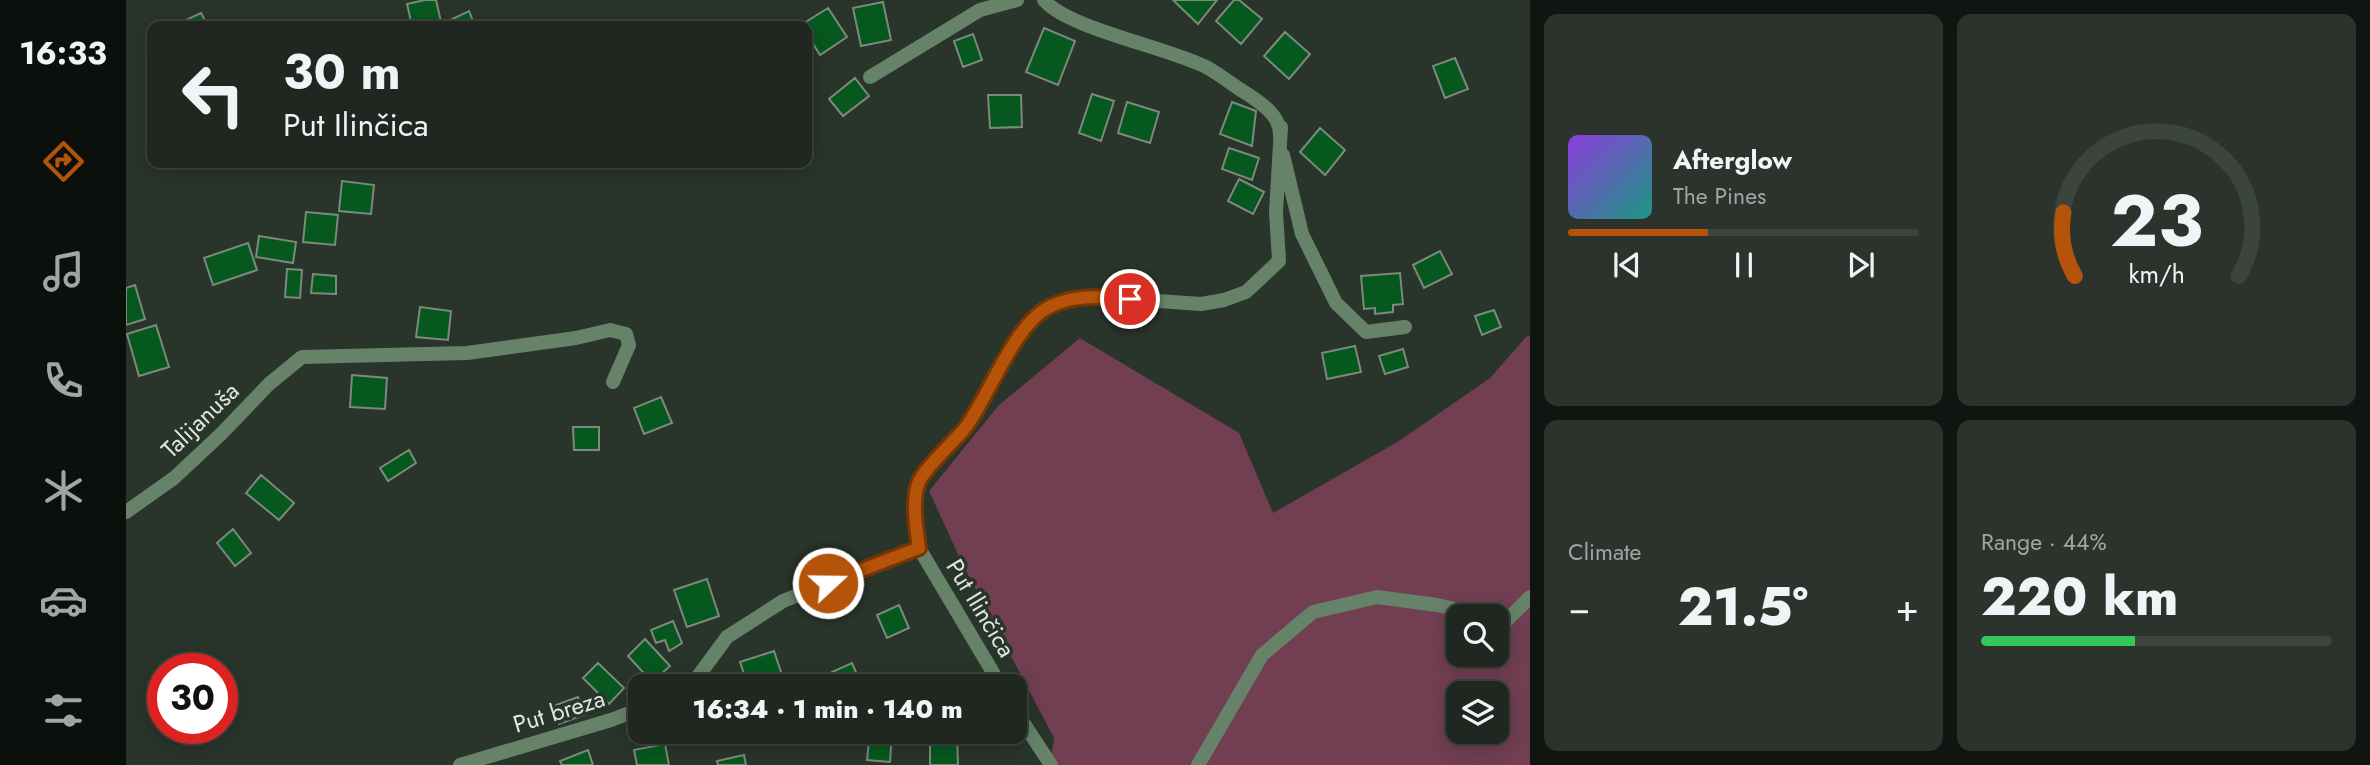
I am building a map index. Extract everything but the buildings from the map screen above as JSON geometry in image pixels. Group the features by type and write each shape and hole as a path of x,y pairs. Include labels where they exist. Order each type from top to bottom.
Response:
{"street":[{"path":"870,77 979,10 1017,0"},
{"path":"1044,0 1066,16 1208,68 1268,108 1281,127 1280,143 1302,234 1336,303 1366,332 1405,327"},
{"name":"Put Ilinčica","path":"994,674 919,548 914,506 919,481 967,426 995,373 1029,324 1049,306 1087,296 1201,304 1224,300 1246,292 1279,261 1276,212 1281,127"},
{"name":"Talijanuša","path":"126,512 174,478 269,384 302,357 467,353 576,338 610,330 625,334 629,345 613,382"},
{"path":"700,674 727,636 783,601 919,548"},
{"path":"1198,765 1262,655 1312,612 1377,597 1446,608"},
{"path":"1509,618 1530,597"},
{"name":"Put breza","path":"460,765 493,760 628,714"},
{"path":"1027,738 1051,765"}],"shaded area":[{"path":"1530,336 1530,765 1050,765 1054,738 1027,687 1027,674 1020,674 962,563 929,491 999,405 1080,338 1239,433 1273,513 1399,441 1490,378 1526,337"}],"route":[{"path":"828,583 919,548 914,506 919,481 967,426 995,373 1029,324 1049,306 1087,296 1130,299"}]}
